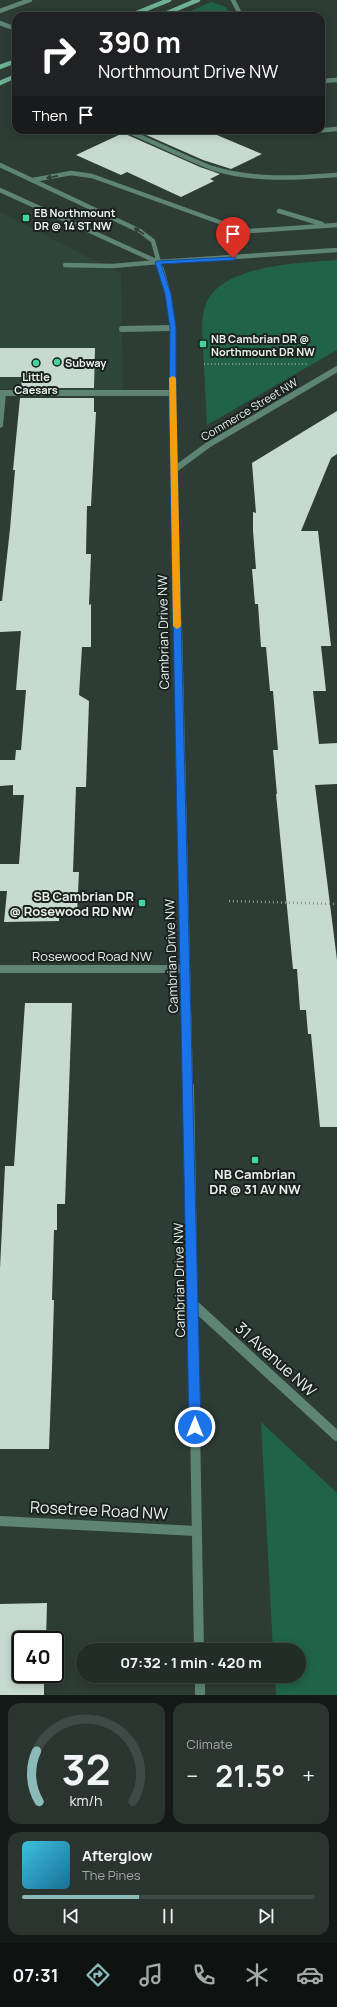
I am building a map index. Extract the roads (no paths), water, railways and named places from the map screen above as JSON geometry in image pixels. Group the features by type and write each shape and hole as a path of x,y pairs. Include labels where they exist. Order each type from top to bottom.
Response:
{"main road":[{"path":"139,12 170,0"},
{"path":"170,12 198,0"},
{"path":"0,68 12,63"},
{"path":"0,83 12,78"}],"street":[{"path":"0,11 30,0"},
{"path":"233,0 239,12"},
{"path":"0,23 12,28"},
{"path":"325,81 337,80"},
{"path":"325,130 337,129"},
{"path":"134,134 214,168 252,176 293,178 337,175"},
{"name":"Cambrian Drive NW","path":"0,165 140,231 153,241 168,294 173,328 174,470 194,1305 196,1531 199,1643"},
{"path":"33,180 71,173 92,176 236,228 250,231 337,225"},
{"path":"0,190 158,262"},
{"path":"279,211 327,226"},
{"path":"65,265 113,266 337,250"},
{"path":"122,330 173,328"},
{"name":"Commerce Street NW","path":"174,470 208,445 337,369"},
{"path":"0,425 2,393 173,393"},
{"name":"Rosewood Road NW","path":"0,969 185,969"},
{"name":"31 Avenue NW","path":"194,1305 337,1436"},
{"name":"Rosetree Road NW","path":"0,1521 196,1531"},
{"path":"200,1683 200,1695"}],"place":[{"name":"EB Northmount DR @ 14 ST NW","path":"26,218"},
{"name":"NB Cambrian DR @ Northmount DR NW","path":"203,344"},
{"name":"Subway","path":"57,362"},
{"name":"Little Caesars","path":"36,363"},
{"name":"SB Cambrian DR @ Rosewood RD NW","path":"142,903"},
{"name":"NB Cambrian DR @ 31 AV NW","path":"255,1160"}]}
